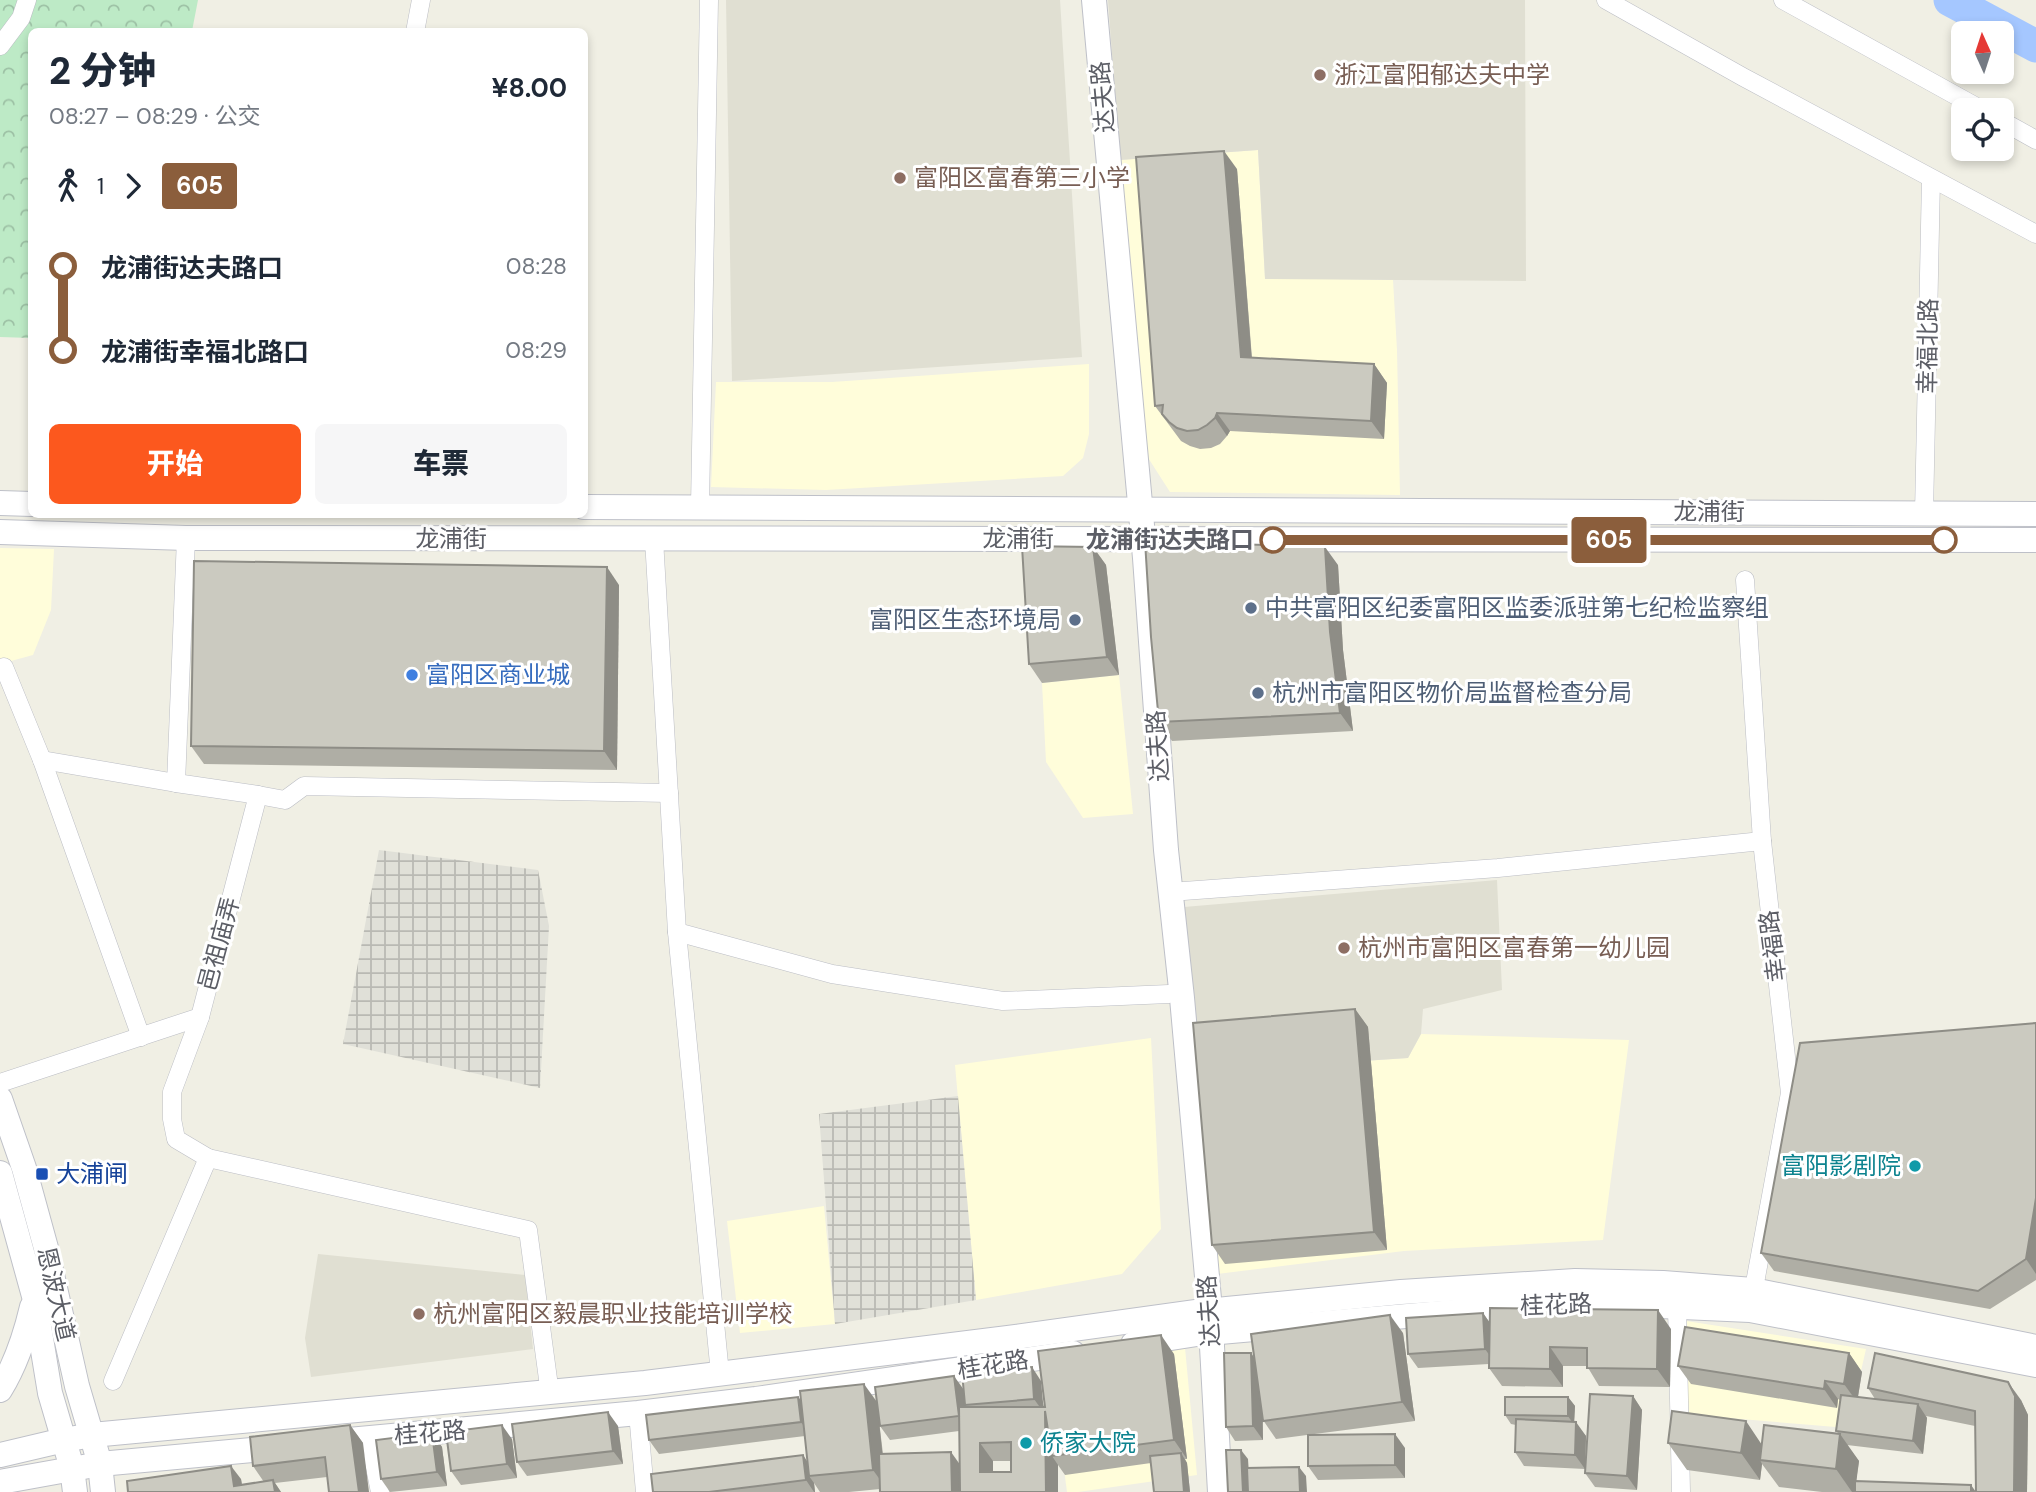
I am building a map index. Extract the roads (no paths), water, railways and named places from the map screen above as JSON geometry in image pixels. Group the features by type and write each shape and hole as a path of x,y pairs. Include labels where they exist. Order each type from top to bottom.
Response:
{"main road":[{"name":"达夫路","path":"1083,0 1182,998 1203,1322 1206,1492"},
{"name":"达夫路","path":"1094,0 1133,509"},
{"path":"0,503 28,504"},
{"name":"龙浦街","path":"588,506 2036,514"},
{"name":"龙浦街","path":"0,532 186,538 2036,540"},
{"name":"达夫路","path":"1136,539 1153,836 1220,1492"},
{"name":"恩波大道","path":"0,1099 24,1168 59,1301 77,1386 100,1464 103,1492"},
{"name":"恩波大道","path":"0,1173 34,1296 50,1393 73,1480"},
{"path":"0,1455 92,1435 550,1394 1008,1338 1203,1322 1401,1292 1575,1281 1663,1283 2036,1347"},
{"path":"0,1390 25,1338 34,1296"},
{"name":"桂花路","path":"0,1482 73,1480 100,1464 638,1413 918,1377 1098,1349 1203,1322 1570,1302 1677,1306 1752,1300 2036,1365"}],"street":[{"path":"0,46 21,18 27,0"},
{"path":"416,28 421,0"},
{"path":"700,507 709,0"},
{"path":"1606,0 2036,234"},
{"path":"1783,0 1960,98"},
{"path":"2014,128 2036,140"},
{"name":"幸福北路","path":"1924,514 1931,179"},
{"path":"176,783 186,538"},
{"path":"654,539 677,932 720,1374"},
{"name":"幸福路","path":"1745,580 1762,841 1790,1093 1752,1300"},
{"path":"0,669 4,667 42,760 141,1037"},
{"path":"42,760 285,800 304,786 669,793"},
{"name":"邑祖庙弄","path":"258,795 200,1017 172,1093 172,1119 176,1139 208,1158 528,1230 550,1394"},
{"path":"1170,892 1498,868 1762,841"},
{"path":"677,932 832,974 1003,1000 1169,994"},
{"path":"0,1083 200,1017"},
{"path":"113,1381 208,1158"},
{"path":"1677,1306 1681,1492"},
{"path":"638,1413 645,1492"},
{"path":"369,1438 380,1492"}],"waterway":[{"path":"1950,0 2036,46"}],"place":[{"name":"浙江富阳郁达夫中学","path":"1320,75"},
{"name":"富阳区富春第三小学","path":"900,178"},
{"name":"龙浦街达夫路口","path":"1273,540"},
{"name":"中共富阳区纪委富阳区监委派驻第七纪检监察组","path":"1251,608"},
{"name":"富阳区生态环境局","path":"1075,620"},
{"name":"富阳区商业城","path":"412,675"},
{"name":"杭州市富阳区物价局监督检查分局","path":"1258,693"},
{"name":"杭州市富阳区富春第一幼儿园","path":"1344,948"},
{"name":"富阳影剧院","path":"1915,1166"},
{"name":"大浦闸","path":"42,1174"},
{"name":"杭州富阳区毅晨职业技能培训学校","path":"419,1314"},
{"name":"侨家大院","path":"1026,1443"}]}
